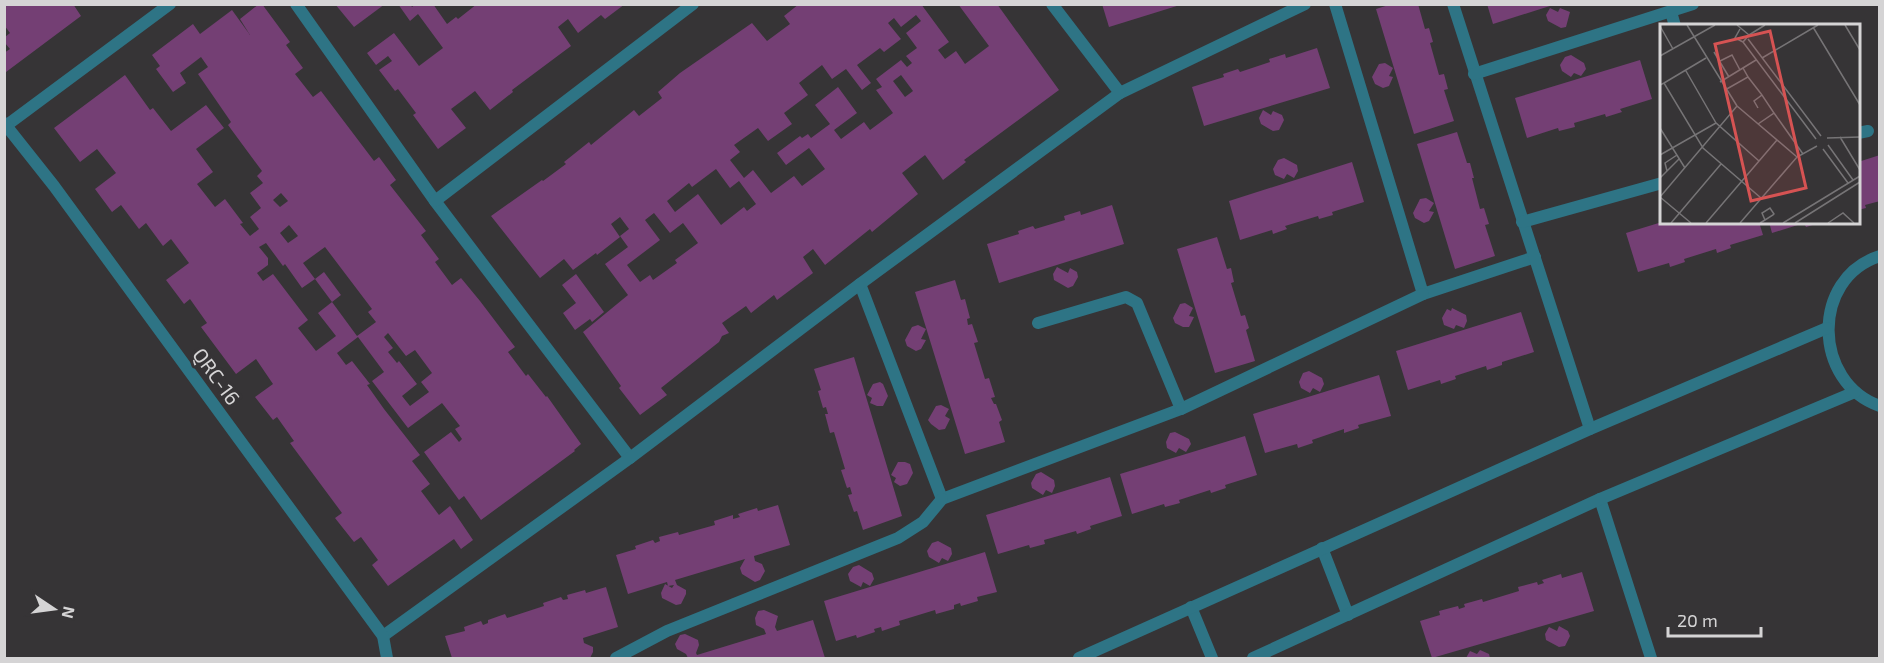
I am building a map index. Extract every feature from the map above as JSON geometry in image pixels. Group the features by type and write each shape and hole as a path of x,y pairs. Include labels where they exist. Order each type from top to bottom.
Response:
{"street":[{"path":"6,124 170,4"},
{"path":"296,4 435,201 630,458"},
{"path":"435,201 693,4"},
{"path":"1052,4 1120,93"},
{"path":"382,636 630,458 860,284 1120,93 1305,4"},
{"path":"1335,4 1423,294"},
{"path":"1453,4 1473,74 1590,429"},
{"path":"1473,74 1693,4"},
{"path":"1671,12 1675,24"},
{"name":"QRC-16","path":"6,124 54,186 382,636 387,658"},
{"path":"1522,222 1660,184"},
{"path":"1880,256 1856,269 1841,285 1831,306 1827,328 1834,363 1855,392 1880,406"},
{"path":"616,658 667,631 898,538 923,522 942,499 1181,409 1423,294 1535,257"},
{"path":"860,284 942,499"},
{"path":"1038,323 1126,297 1134,300 1181,409"},
{"path":"1079,658 1590,429 1827,328"},
{"path":"1253,658 1600,499 1855,392"},
{"path":"1600,499 1651,658"},
{"path":"1322,548 1348,615"},
{"path":"1191,607 1212,658"}],"building":[{"path":"4,4 73,4 81,16 6,72 4,53 10,49 5,43 5,37 10,33 4,25"},
{"path":"262,4 290,42 286,45 303,68 295,74 313,97 321,91 374,161 379,157 396,180 390,185 426,231 421,235 439,259 435,262 452,285 461,278 480,301 515,347 508,352 526,376 528,374 547,396 581,444 575,451 481,520 464,496 459,500 424,452 451,432 459,442 462,439 455,429 460,426 442,403 408,428 372,381 384,372 358,337 337,353 346,365 352,361 370,384 367,385 384,409 420,455 412,461 430,484 421,491 439,515 450,506 473,540 461,549 454,539 388,586 372,565 378,560 361,537 354,542 335,518 342,513 290,443 294,441 277,417 273,420 255,397 273,384 256,359 236,374 201,327 207,323 190,299 184,304 166,280 189,263 171,239 163,246 146,223 139,229 121,205 112,212 95,189 116,173 97,149 80,162 54,128 125,75 150,110 153,108 171,131 206,105 224,128 196,149 213,172 197,184 215,207 225,199 250,236 259,229 250,217 261,208 250,193 263,183 257,176 262,171 228,125 231,122 198,74 208,67 201,57 180,73 186,83 173,92 156,69 160,66 152,55 193,24 200,34 232,10 250,35 240,19","holes":["281,193 288,201 280,207 273,200","289,225 298,236 288,243 280,233","266,243 302,288 315,279 303,263 325,247 372,309 368,312 376,322 357,336 332,302 318,313 336,336 316,351 298,328 308,320 273,274 263,281 257,273 268,265 268,258 259,247","388,333 406,356 415,350 432,373 421,382 429,392 410,406 402,396 417,384 399,361 397,363 388,352 393,348 384,337"]},
{"path":"335,4 385,4 354,27"},
{"path":"398,4 410,4 412,7 416,4 433,4 447,24 456,17 458,19 477,4 625,4 605,19 601,15 578,33 568,19 558,27 571,46 512,90 513,92 490,110 475,91 451,109 466,128 438,149 413,115 416,113 398,89 395,91 379,70 392,61 388,56 376,65 367,53 394,33 419,66 443,48 418,14 410,21"},
{"path":"799,4 921,4 949,42 938,50 945,59 956,51 965,64 989,46 958,4 997,4 1059,90 964,160 966,162 943,180 925,155 902,173 918,194 872,232 870,229 825,265 813,249 803,257 813,273 777,300 774,295 751,313 746,306 722,323 729,333 722,336 719,342 661,388 667,395 640,415 619,388 621,386 583,332 628,295 605,264 628,247 620,236 629,229 620,217 611,224 620,237 597,255 596,253 573,270 564,259 540,278 491,216 566,164 564,162 589,142 591,145 634,110 639,116 662,98 658,92 680,73 752,23 767,41 790,24 784,16","holes":["916,15 921,21 906,33 917,48 906,56 912,63 907,67 901,60 876,79 882,87 876,90 893,113 870,130 864,122 841,139 834,130 857,113 838,87 815,105 830,124 811,138 808,134 802,138 800,136 777,153 786,165 809,148 825,169 802,186 794,176 771,193 753,170 744,178 730,160 740,152 734,145 758,128 768,141 792,124 784,113 808,95 799,83 822,65 832,79 846,69 862,90 871,83 857,65 880,48 884,52 901,39 888,23 894,18 901,27","901,75 913,91 905,97 893,81","716,169 730,188 739,181 756,204 747,211 744,207 721,225 698,194 675,212 667,201 689,183 692,187","654,213 670,233 683,223 698,243 675,260 677,263 653,280 650,275 640,282 627,265 660,240 645,220"]},
{"path":"1102,4 1180,4 1180,5 1109,27"},
{"path":"1392,4 1418,4 1425,29 1429,28 1433,42 1430,43 1439,75 1444,74 1448,89 1444,90 1454,121 1414,134 1376,9"},
{"path":"1487,4 1552,4 1553,5 1493,24"},
{"path":"1550,8 1558,12 1560,8 1570,12 1566,27 1561,28 1548,21 1546,15"},
{"path":"1317,48 1330,88 1204,126 1192,87 1224,77 1223,74 1238,69 1240,72 1270,62 1269,59 1285,54 1286,58"},
{"path":"1571,55 1584,63 1586,69 1581,76 1574,73 1571,77 1562,71 1560,65 1565,57"},
{"path":"1640,60 1652,99 1620,109 1622,112 1606,117 1605,114 1574,123 1575,127 1559,131 1558,128 1527,138 1515,98"},
{"path":"1385,63 1393,68 1389,76 1393,77 1389,86 1383,88 1375,84 1372,77 1379,64"},
{"path":"1263,110 1271,115 1273,111 1282,115 1284,120 1279,130 1273,131 1261,124 1259,118"},
{"path":"1457,132 1467,163 1470,163 1480,209 1484,208 1489,224 1485,225 1495,256 1455,269 1417,144"},
{"path":"1880,155 1880,201 1865,205 1866,208 1860,210 1860,161"},
{"path":"1284,158 1297,165 1298,171 1294,178 1287,174 1284,179 1275,175 1273,169 1278,160"},
{"path":"1352,162 1364,202 1332,212 1333,215 1319,219 1318,216 1285,226 1287,229 1273,234 1272,230 1240,240 1229,201"},
{"path":"1426,198 1434,203 1429,211 1434,212 1429,221 1424,223 1415,218 1413,213 1420,199"},
{"path":"1112,205 1124,244 999,283 987,244 1019,234 1018,231 1033,226 1035,229 1065,220 1064,216 1080,211 1081,215"},
{"path":"1660,223 1760,224 1763,235 1730,245 1731,248 1717,253 1716,249 1684,259 1685,262 1670,267 1669,263 1638,272 1626,233"},
{"path":"1770,224 1801,224 1772,233"},
{"path":"1217,237 1227,269 1231,268 1234,282 1231,283 1241,316 1245,315 1249,328 1246,330 1255,361 1215,373 1177,249"},
{"path":"1057,267 1068,273 1070,268 1077,272 1078,277 1073,286 1068,288 1054,280 1053,274"},
{"path":"324,272 341,295 332,302 315,279"},
{"path":"576,274 604,312 592,322 590,319 575,330 563,313 576,303 562,285"},
{"path":"955,280 961,300 965,299 970,318 967,319 968,325 972,324 978,342 974,343 985,379 989,378 995,397 991,398 1002,420 999,422 1005,442 965,454 915,292"},
{"path":"1185,303 1193,308 1189,316 1194,317 1189,327 1175,323 1173,318 1180,304"},
{"path":"1452,308 1466,315 1467,321 1464,328 1456,325 1454,329 1444,325 1442,318 1447,309 1451,311"},
{"path":"1521,312 1534,352 1502,362 1502,365 1487,370 1486,366 1455,376 1456,379 1441,384 1440,380 1408,390 1396,351"},
{"path":"918,325 926,329 921,339 926,340 921,349 916,351 907,346 905,340 912,327"},
{"path":"854,357 902,516 863,530 857,511 854,512 848,495 852,494 850,487 847,488 841,470 845,469 834,432 830,433 825,414 828,414 826,407 823,408 818,391 821,390 814,369"},
{"path":"1309,371 1322,378 1324,384 1320,392 1313,388 1310,393 1301,388 1299,382 1303,373"},
{"path":"1379,375 1391,416 1358,425 1359,428 1344,433 1344,429 1312,440 1313,443 1298,448 1297,444 1265,453 1253,414"},
{"path":"880,382 888,396 883,406 877,406 870,403 872,398 867,395 873,384"},
{"path":"941,405 949,409 945,416 950,419 945,429 939,430 928,420 936,406"},
{"path":"1175,432 1189,439 1191,444 1186,452 1179,448 1176,453 1167,448 1166,442 1170,433"},
{"path":"1245,436 1257,475 1225,485 1226,488 1211,493 1210,490 1179,500 1180,503 1165,507 1164,504 1132,514 1120,474"},
{"path":"898,462 910,464 913,473 907,484 900,486 894,482 896,478 891,475"},
{"path":"1041,472 1054,480 1055,486 1052,493 1046,490 1043,495 1032,488 1031,483 1036,474"},
{"path":"1110,477 1122,516 1090,526 1091,529 1077,534 1076,531 1044,540 1045,544 1030,548 1029,545 998,554 986,515"},
{"path":"778,505 790,545 754,556 755,561 762,564 765,571 760,580 755,582 742,574 740,568 745,559 675,580 677,585 686,590 681,604 676,605 662,598 661,593 665,584 668,586 667,582 628,594 616,555 636,549 635,546 653,540 655,543 660,541 659,537 678,532 679,535 715,525 714,521 733,515 733,519 740,517 738,514 757,508 758,511"},
{"path":"938,541 951,548 952,554 948,561 942,558 939,563 929,557 927,551 932,543"},
{"path":"985,552 997,592 977,597 978,601 961,606 960,603 954,605 954,609 936,614 935,610 899,621 900,625 882,631 881,627 874,629 875,632 857,638 856,635 836,641 824,601"},
{"path":"859,565 872,573 874,579 870,586 863,582 861,587 850,581 848,574 853,567"},
{"path":"1582,572 1594,611 1432,658 1420,621 1440,615 1439,611 1458,606 1459,609 1465,607 1464,604 1482,599 1483,602 1519,591 1518,587 1537,582 1538,585 1544,583 1542,580 1561,574 1562,578"},
{"path":"606,587 618,627 583,638 584,643 593,647 590,658 452,658 445,636 465,631 464,627 481,621 483,625 488,623 488,620 505,614 507,618 544,606 543,603 561,597 563,600 568,599 567,595 585,590 586,593"},
{"path":"764,610 778,616 775,627 777,631 813,620 825,658 688,658 686,654 677,649 675,644 680,635 685,634 698,640 697,655 766,634 764,629 756,625 755,618 758,611"},
{"path":"1559,626 1568,631 1570,636 1565,646 1559,647 1546,640 1545,634 1549,627 1557,631"},
{"path":"1480,650 1489,654 1490,658 1466,658 1470,651 1477,654"}]}
